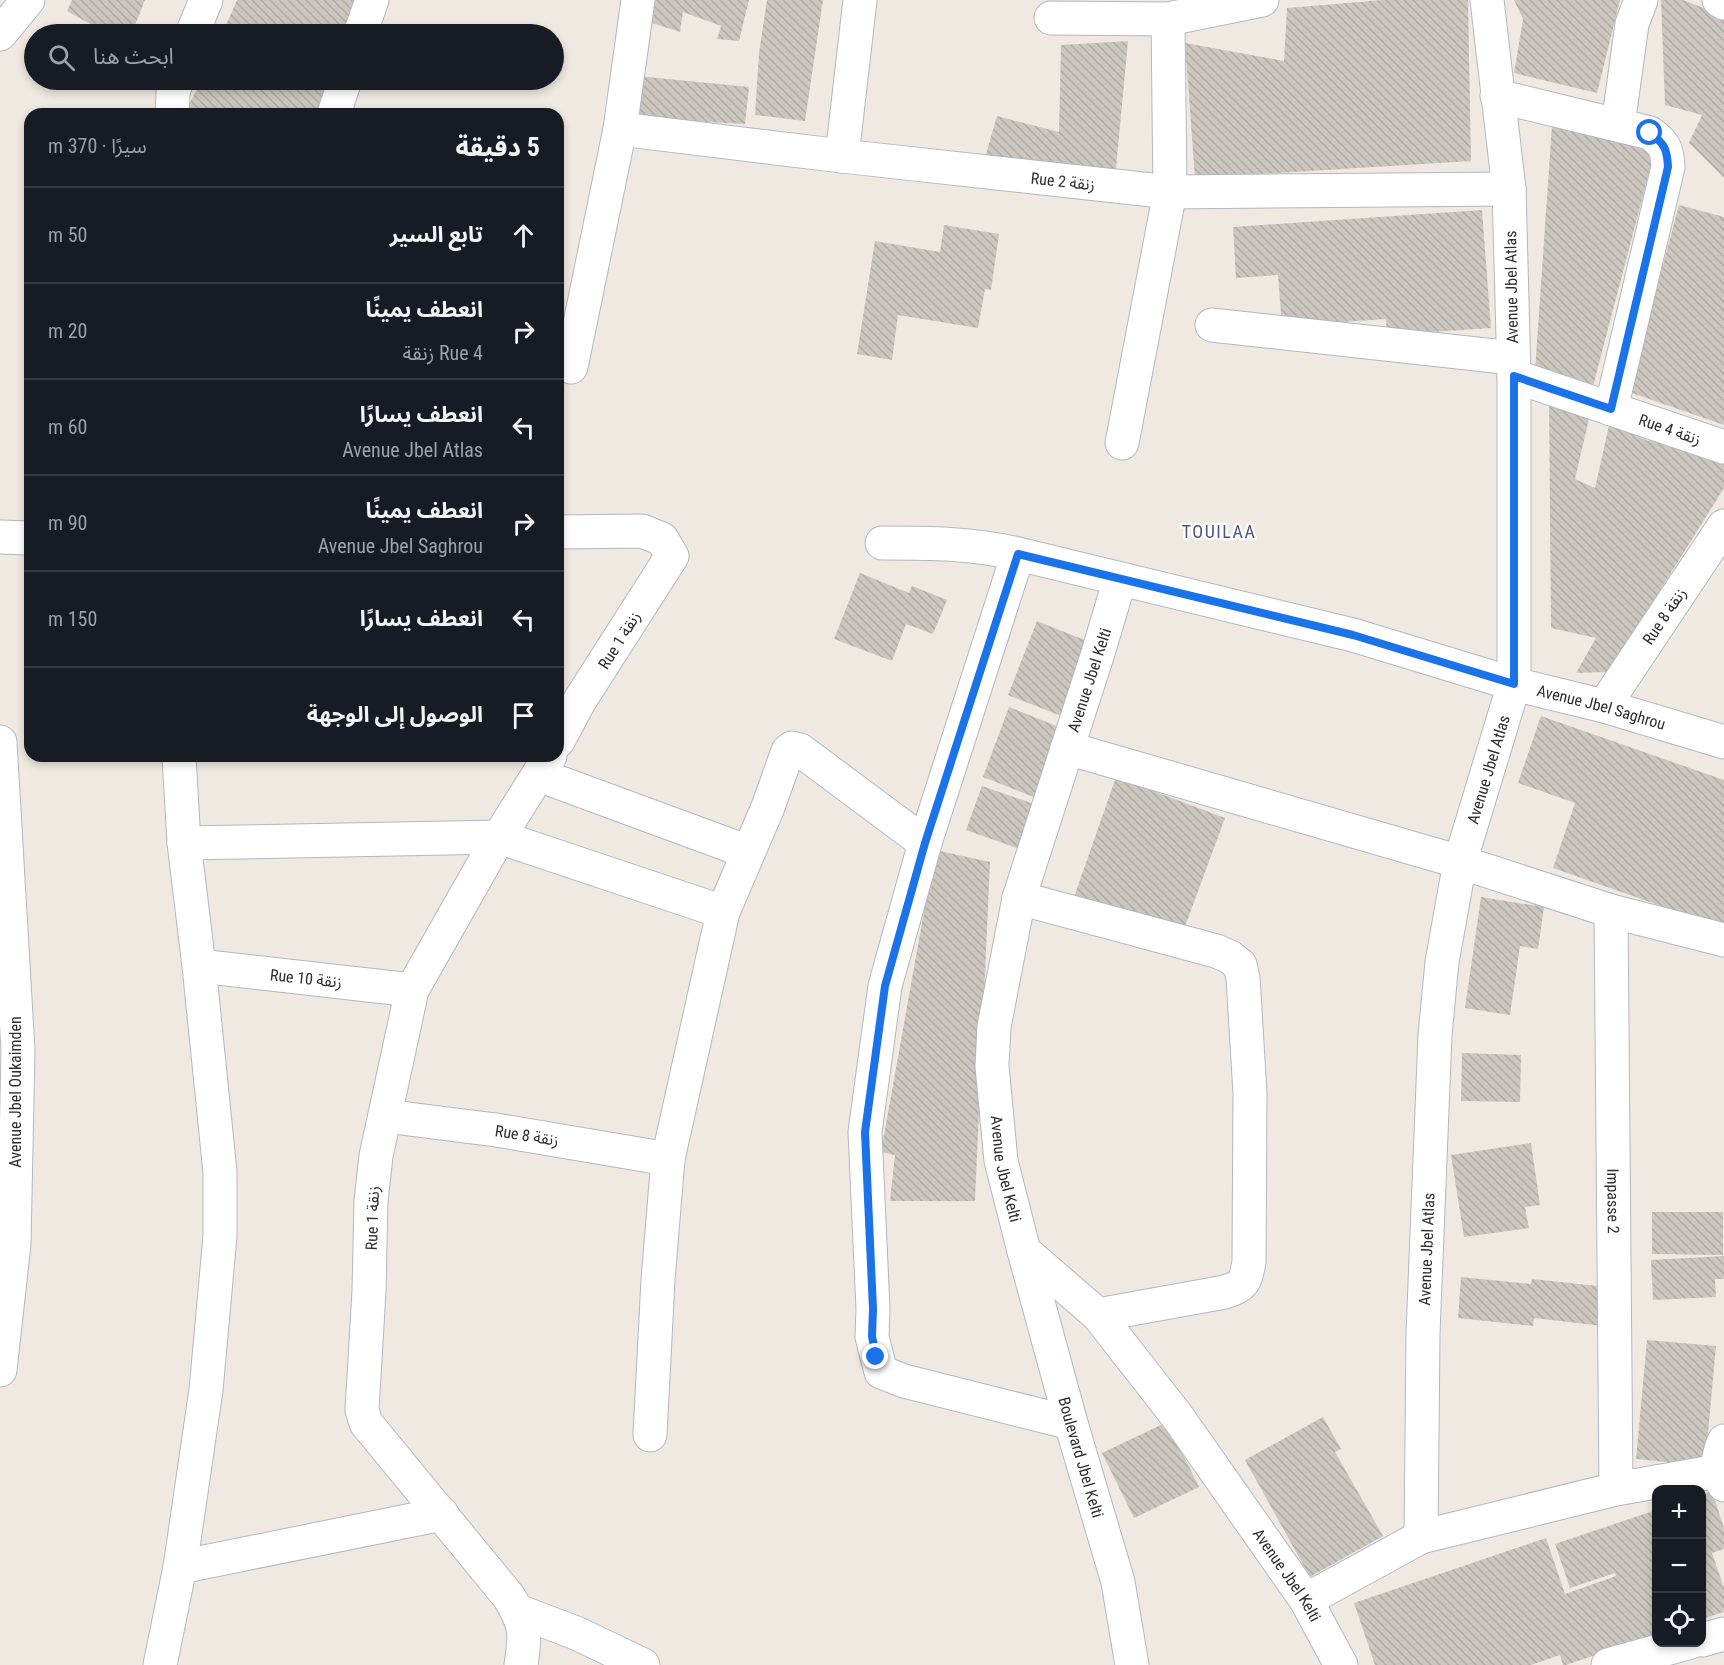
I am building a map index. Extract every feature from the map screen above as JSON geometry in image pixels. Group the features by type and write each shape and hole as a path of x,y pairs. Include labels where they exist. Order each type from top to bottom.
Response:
{"street":[{"path":"0,34 28,0"},
{"path":"196,24 206,0"},
{"path":"364,24 372,0"},
{"path":"571,367 620,129 638,0"},
{"path":"842,156 861,0"},
{"path":"1051,18 1168,19 1262,0"},
{"name":"Avenue Jbel Atlas","path":"1421,1537 1424,1333 1435,1035 1442,962 1460,862 1514,684 1513,367 1509,189 1487,0"},
{"path":"1618,125 1632,24 1641,0"},
{"path":"1719,0 1724,3"},
{"path":"1122,443 1170,192 1168,19"},
{"path":"172,108 174,90"},
{"path":"336,108 342,90"},
{"path":"1497,96 1650,133 1667,152 1668,167 1611,409"},
{"name":"Rue 2 زنقة","path":"620,129 1170,192 1509,189"},
{"name":"Rue 4 زنقة","path":"1212,325 1513,367 1611,409 1724,447"},
{"name":"Rue 8 زنقة","path":"1604,706 1724,526"},
{"name":"Rue 1 زنقة","path":"564,532 642,531 662,539 672,556 569,700 564,719"},
{"path":"0,537 24,538"},
{"name":"Avenue Jbel Saghrou","path":"882,543 945,543 980,546 1018,554 1353,635 1514,684 1604,706 1724,742"},
{"path":"1018,554 925,843 885,986 865,1132 873,1309 872,1336 881,1372 904,1381 1071,1423"},
{"name":"Avenue Jbel Kelti","path":"1120,579 1019,898 994,1027 992,1066 1001,1161 1024,1251 1098,1315 1176,1416 1306,1600 1341,1665"},
{"name":"Avenue Jbel Oukaimden","path":"0,742 2,815 18,1050 0,1370"},
{"path":"650,1435 658,1280 668,1159 723,912 788,751 792,748 800,750 925,843"},
{"path":"1067,748 1460,862 1611,911 1724,940"},
{"path":"160,1665 180,1567 206,1390 220,1236 220,1172 184,843 179,762"},
{"path":"545,766 748,852"},
{"name":"Rue 1 زنقة","path":"521,1665 525,1632 518,1611 442,1514 373,1432 362,1414 369,1291 371,1201 376,1156 412,990 499,837 545,766"},
{"path":"184,843 499,837 723,912"},
{"path":"1019,898 1216,951 1233,959 1241,968 1250,1094 1249,1262 1245,1280 1237,1288 1225,1292 1098,1315"},
{"name":"Impasse 2","path":"1611,911 1616,1489"},
{"name":"Rue 10 زنقة","path":"199,966 412,990"},
{"name":"Rue 8 زنقة","path":"385,1116 496,1130 668,1159"},
{"name":"Boulevard Jbel Kelti","path":"1024,1251 1118,1582 1132,1665"},
{"path":"1306,1600 1421,1537 1616,1489 1722,1466"},
{"path":"180,1567 442,1514"},
{"path":"518,1611 576,1633 643,1665"},
{"path":"1706,1639 1724,1634"},
{"path":"1608,1665 1673,1647"}],"building":[{"path":"72,0 145,0 135,24 90,24 67,11"},
{"path":"237,0 364,0 355,24 226,24"},
{"path":"653,0 749,0 739,41 717,39 721,26 683,12 680,32 646,21"},
{"path":"767,0 823,0 805,121 755,115 759,53"},
{"path":"1383,0 1468,0 1471,161 1195,178 1185,43 1284,61 1287,8"},
{"path":"1514,0 1620,0 1597,93 1514,73 1523,19"},
{"path":"1661,0 1683,0 1724,16 1724,178 1689,143 1702,115 1665,105"},
{"path":"1128,41 1115,179 982,168 997,116 1059,132 1061,45"},
{"path":"637,76 749,87 745,124 632,118"},
{"path":"197,90 330,90 323,108 187,108"},
{"path":"1552,125 1656,146 1592,390 1535,371"},
{"path":"1679,205 1724,217 1724,425 1629,392"},
{"path":"1482,210 1491,328 1387,335 1386,319 1282,326 1278,275 1236,278 1233,227"},
{"path":"944,225 999,234 991,290 985,289 978,328 898,315 892,360 857,354 875,241 940,252"},
{"path":"1549,398 1592,406 1575,479 1595,488 1610,421 1648,441 1660,434 1724,460 1724,488 1609,672 1576,673 1596,638 1551,628"},
{"path":"860,573 909,593 912,586 947,600 933,634 906,624 892,661 834,639"},
{"path":"1037,621 1092,643 1064,717 1008,695"},
{"path":"1009,707 1059,727 1036,798 983,777"},
{"path":"1541,716 1724,780 1724,928 1553,868 1575,803 1518,783"},
{"path":"1116,777 1225,818 1180,940 1073,900"},
{"path":"982,786 1037,805 1022,850 966,830"},
{"path":"935,850 990,862 975,1201 890,1201 895,1155 881,1152"},
{"path":"1481,897 1544,907 1538,949 1520,946 1510,1015 1465,1008"},
{"path":"1462,1053 1521,1055 1520,1102 1461,1101"},
{"path":"1531,1143 1540,1205 1525,1207 1529,1228 1464,1237 1451,1155"},
{"path":"1652,1212 1723,1212 1723,1255 1652,1254"},
{"path":"1724,1256 1724,1279 1715,1279 1716,1297 1653,1300 1651,1260"},
{"path":"1461,1277 1531,1284 1532,1279 1607,1287 1603,1326 1534,1318 1533,1326 1458,1318"},
{"path":"1647,1340 1716,1346 1705,1466 1636,1459"},
{"path":"1323,1417 1341,1449 1335,1452 1383,1536 1310,1577 1245,1460"},
{"path":"1167,1422 1199,1487 1134,1518 1102,1453"},
{"path":"1712,1491 1724,1528 1724,1549 1712,1553 1724,1588 1724,1612 1706,1618 1706,1539 1706,1493"},
{"path":"1652,1511 1652,1635 1566,1665 1563,1665 1560,1655 1531,1665 1375,1665 1354,1603 1546,1538 1565,1594 1616,1576 1615,1573 1570,1588 1555,1544"}],"district":[{"name":"TOUILAA","path":"1219,532"}],"route":[{"path":"876,1357 872,1336 873,1309 865,1132 885,986 925,843 1018,554 1353,635 1514,684 1514,376 1611,409 1668,167 1667,152 1664,146 1650,133"}]}
